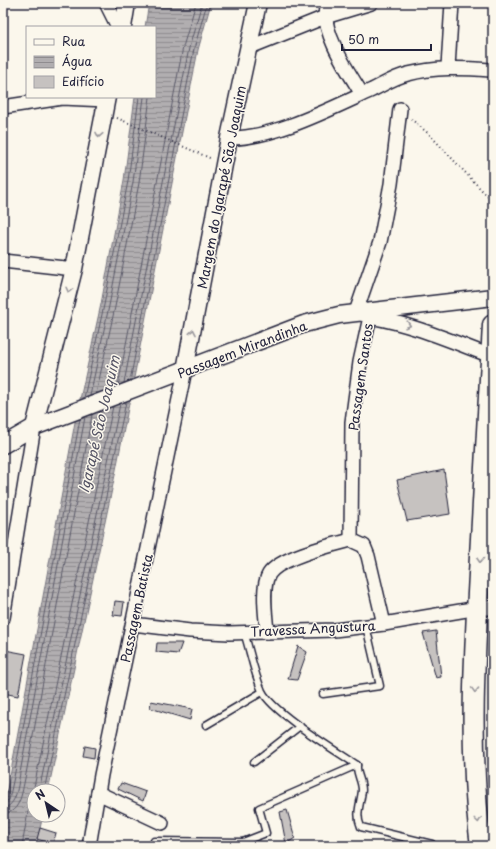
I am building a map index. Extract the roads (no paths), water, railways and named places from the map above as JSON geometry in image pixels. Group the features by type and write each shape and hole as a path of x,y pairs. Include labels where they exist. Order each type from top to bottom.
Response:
{"main road":[{"path":"481,846 476,804 473,735 485,608 493,325"}],"street":[{"path":"106,3 118,26"},
{"path":"123,26 128,3"},
{"name":"Margem do Igarapé São Joaquim","path":"186,370 229,138 250,47 258,3"},
{"path":"327,3 325,17 333,44 362,94"},
{"path":"250,47 325,17 371,3"},
{"path":"448,68 452,3"},
{"path":"229,138 249,138 266,133 304,119 409,73 448,68 490,70"},
{"path":"3,107 62,98 106,98 74,269 7,575 3,618"},
{"name":"Passagem Santos","path":"351,540 352,422 360,362 363,315 380,242 391,184 400,109"},
{"path":"3,261 74,269"},
{"name":"Passagem Mirandinha","path":"3,445 39,425 166,378 304,324 338,314 363,315 493,297"},
{"path":"363,315 398,322 430,332 491,356"},
{"name":"Passagem Batista","path":"88,846 186,370"},
{"path":"267,632 265,600 266,585 269,574 283,562 320,548 351,540 364,546 368,556 384,624"},
{"name":"Travessa Angustura","path":"133,624 190,631 267,632 334,630 384,624 485,608"},
{"path":"98,793 162,823"}],"lane":[{"path":"323,694 380,686 366,626"},
{"path":"244,632 262,692 280,712 356,765 362,790 358,809 361,827 432,844"},
{"path":"206,725 262,692"},
{"path":"254,762 300,726"},
{"path":"154,841 244,844 266,833 259,808 356,765"}],"water":[{"name":"Igarapé São Joaquim","path":"149,3 211,3 198,50 115,475 50,783 26,783 26,823 41,823 36,846 3,846 3,807 11,771 75,422 101,304 124,180 135,98 156,98 156,26 145,26"}]}
